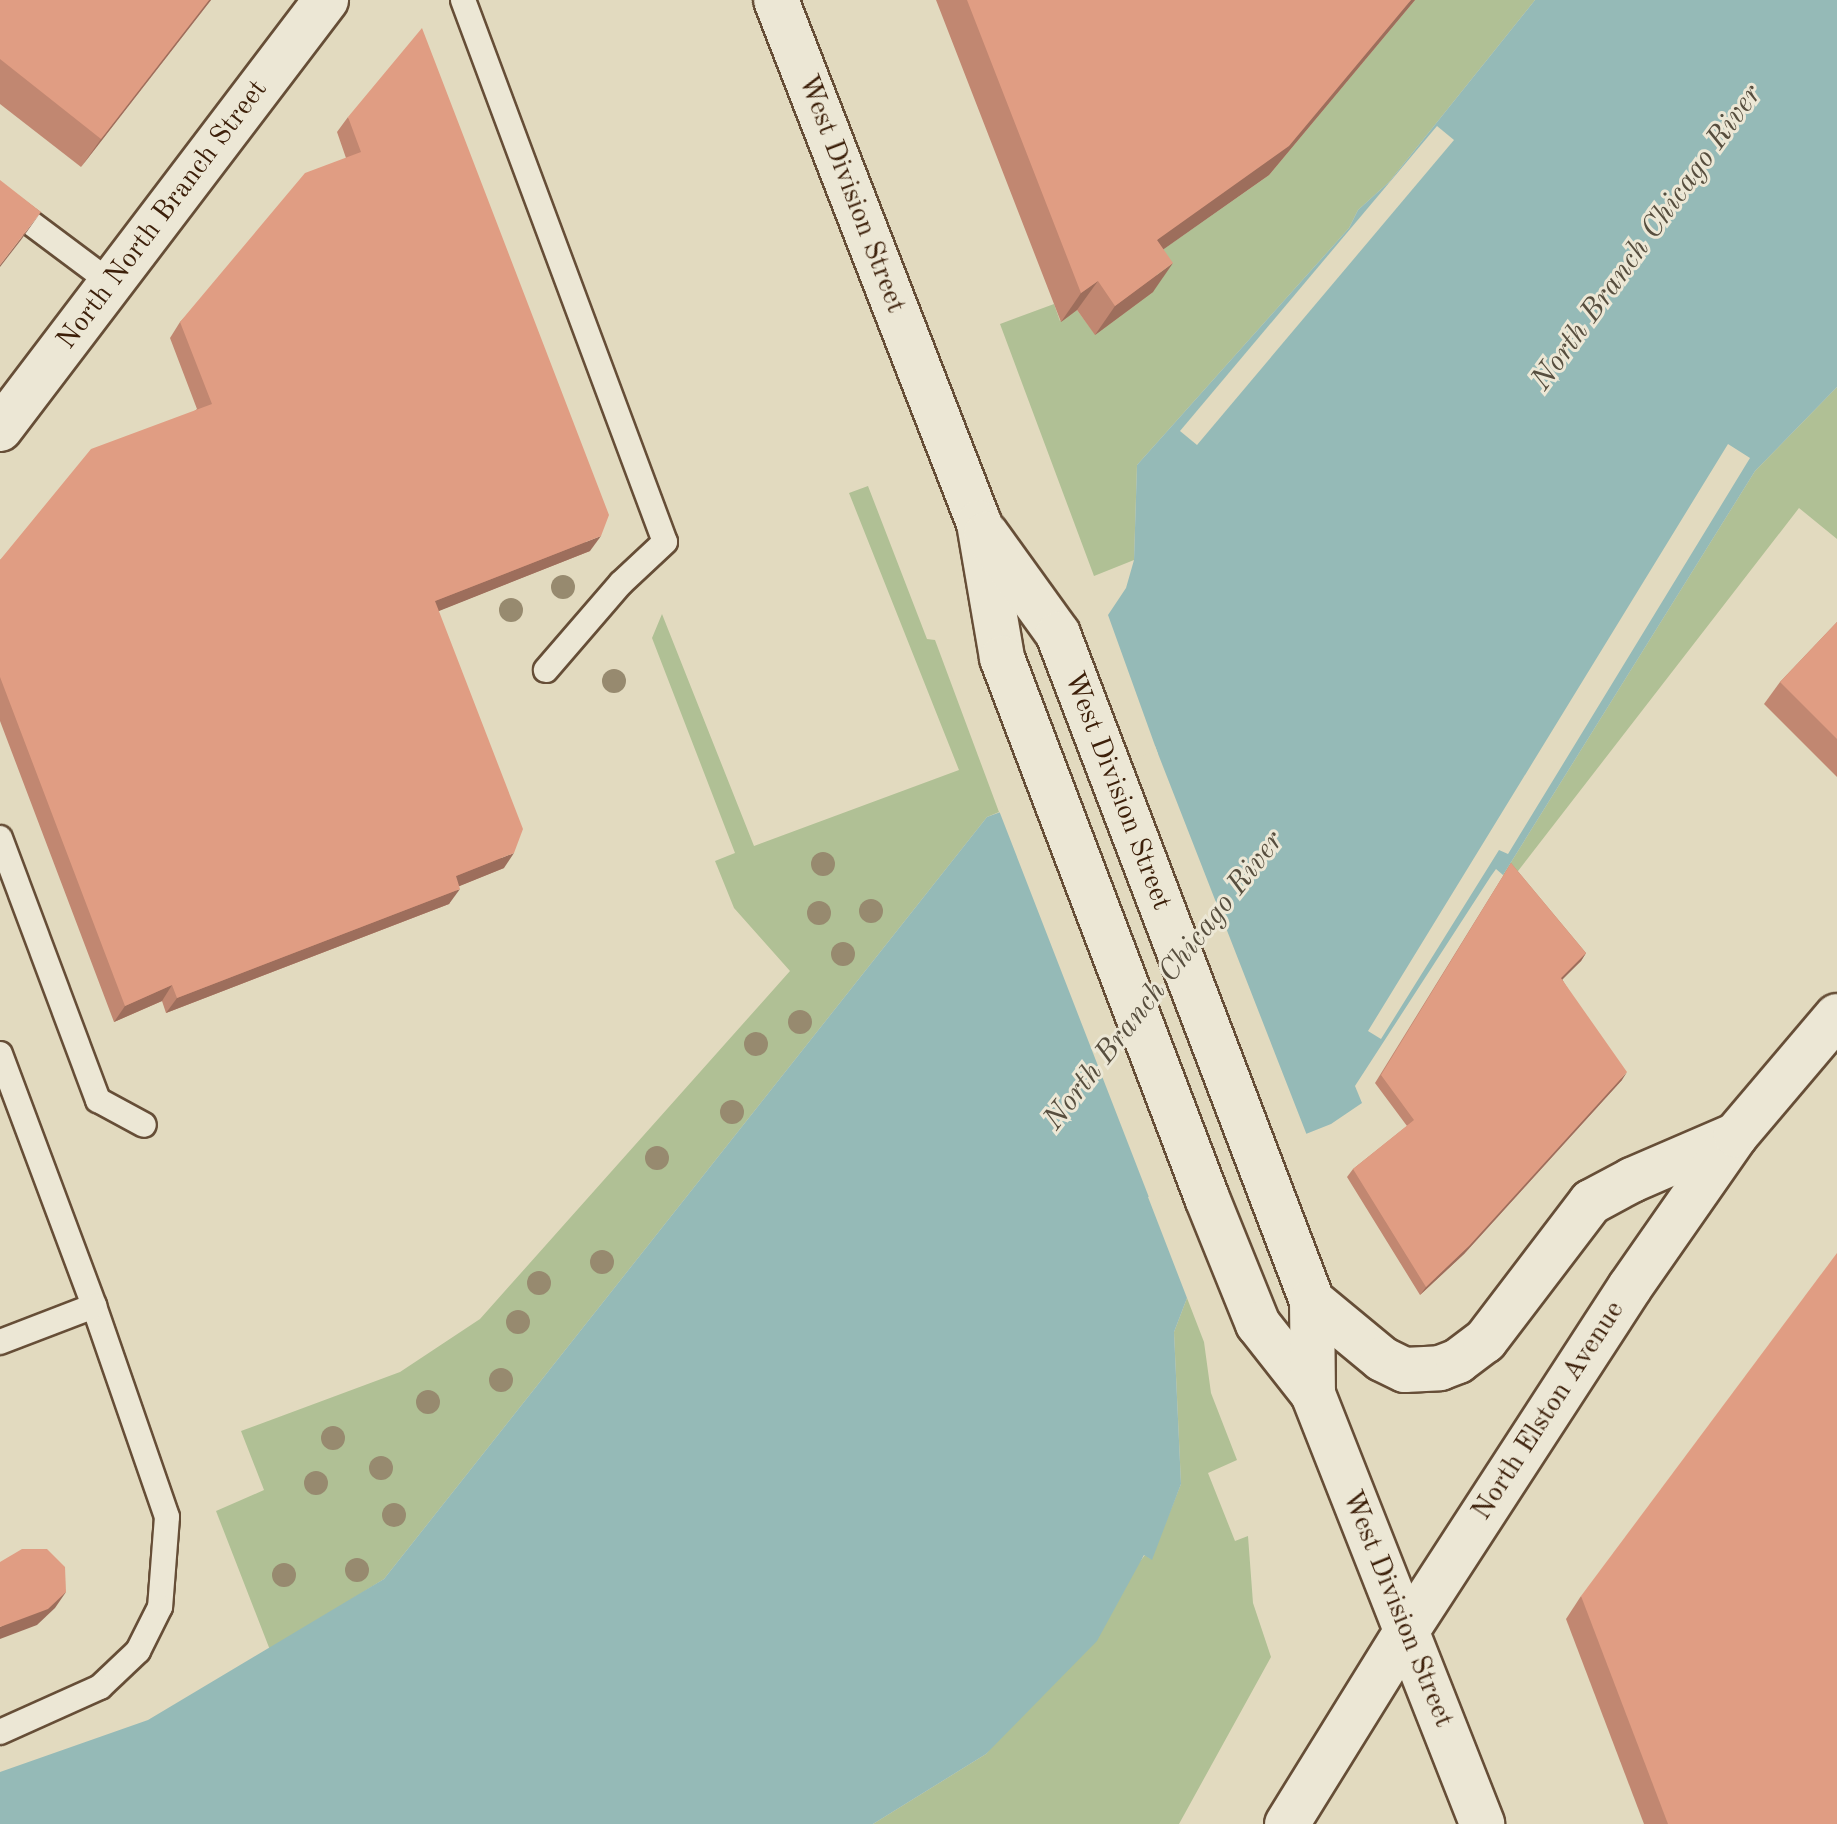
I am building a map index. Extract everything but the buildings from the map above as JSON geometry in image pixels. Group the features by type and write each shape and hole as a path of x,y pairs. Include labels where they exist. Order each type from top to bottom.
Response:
{"main road":[{"name":"North North Branch Street","path":"0,429 326,0"},
{"name":"West Division Street","path":"776,0 979,523 1002,658 1207,1198 1258,1324 1313,1394 1482,1824"},
{"name":"West Division Street","path":"979,523 1058,634 1312,1301 1313,1394"},
{"name":"North Elston Avenue","path":"1287,1824 1406,1632 1621,1301 1736,1135 1837,1016"},
{"path":"1312,1301 1382,1359 1405,1370 1440,1368 1458,1361 1485,1341 1591,1202 1632,1180 1736,1135"}],"lane":[{"path":"463,0 665,542 621,583 546,670"},
{"path":"0,200 111,283"},
{"path":"0,838 98,1100 144,1125"},
{"path":"0,1054 94,1306 167,1517 160,1607 138,1651 100,1687 0,1732"},
{"path":"0,1342 94,1306"}],"green space":[{"path":"1415,0 1535,0 1389,182 1358,210 1349,228 1137,465 1134,560 1094,576 1000,324 1054,304 1060,321 1077,310 1095,334 1155,255 1269,175"},
{"path":"1837,387 1837,539 1799,508 1511,880 1503,875 1755,471"},
{"path":"868,486 927,639 935,640 999,812 987,817 384,1579 270,1650 216,1511 264,1490 241,1431 400,1372 480,1319 790,971 734,908 715,861 735,853 652,638 662,614 754,846 959,770 849,493"},
{"path":"1187,1298 1204,1342 1211,1393 1237,1460 1208,1473 1235,1541 1248,1536 1253,1603 1271,1657 1179,1824 873,1824 986,1754 1145,1555 1151,1559 1181,1484 1174,1332"}],"water":[{"name":"North Branch Chicago River","path":"1535,0 1837,0 1837,387 1755,471 1503,875 1496,869 1491,876 1355,1086 1362,1103 1331,1124 1148,1197 1187,1298 1174,1332 1181,1484 1152,1560 1144,1555 1097,1641 986,1754 873,1824 0,1824 0,1772 148,1720 384,1579 987,817 1158,754 1108,615 1126,588 1134,560 1137,465 1349,228 1358,210 1389,182"}],"pier":[{"path":"1437,126 1454,140 1197,445 1180,431"},
{"path":"1728,444 1750,458 1508,854 1499,850 1381,1039 1368,1031"},
{"path":"1155,746 1308,1138 1153,1199 1160,1216 1157,1218 998,808 1153,752 1151,748"}]}
